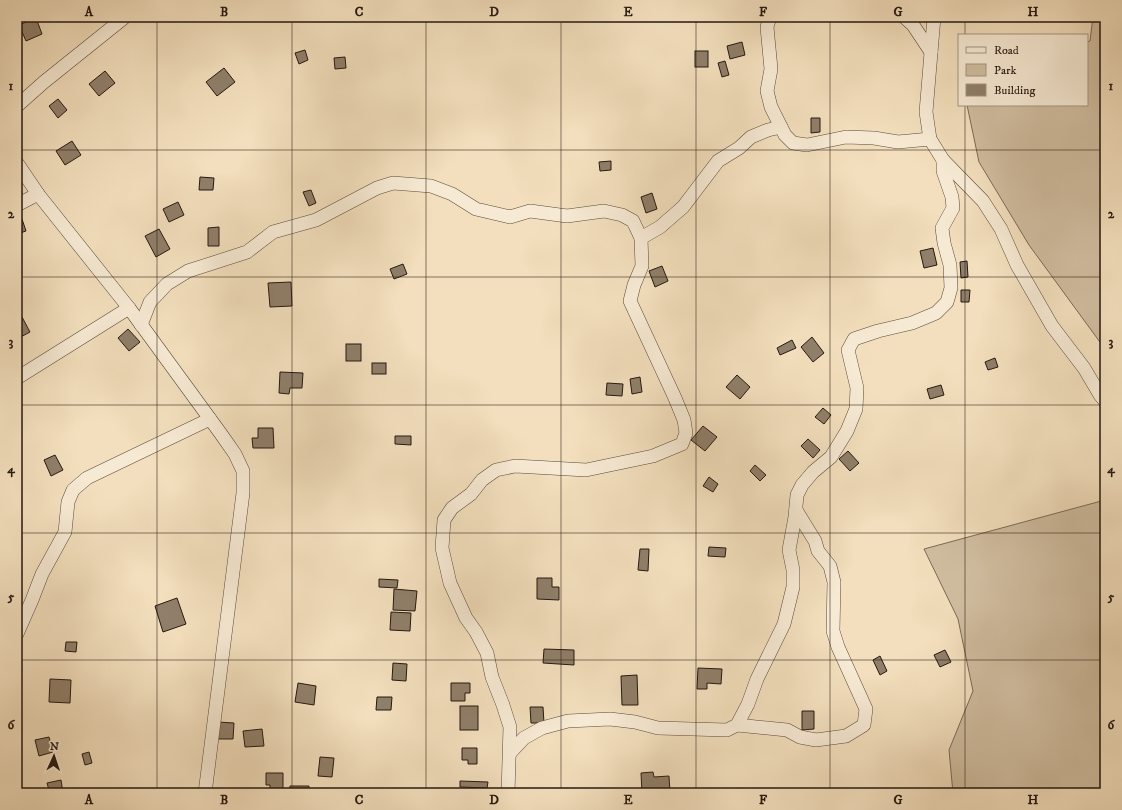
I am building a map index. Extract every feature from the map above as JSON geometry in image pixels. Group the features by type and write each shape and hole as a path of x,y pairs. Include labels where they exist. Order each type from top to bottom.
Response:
{"street":[{"path":"17,106 44,82 126,17"},
{"path":"770,17 767,27 771,68 767,91 771,107 785,135 793,143 807,145 846,137 874,138 898,142 930,139"},
{"path":"904,17 913,24 931,52"},
{"path":"934,17 926,112 930,139 943,160 983,201 1001,229 1017,266 1052,326 1084,368 1100,396 1105,401"},
{"path":"641,238 660,227 683,207 718,161 739,148 751,137 768,130 781,127"},
{"path":"737,725 748,704 757,679 784,624 793,587 793,570 789,550 797,495 802,485 813,472 831,456 847,430 856,409 857,388 848,350 854,340 878,331 912,323 936,313 947,302 951,288 950,265 944,243 942,228 953,208 952,197 943,172 943,160"},
{"path":"17,162 38,194 86,252 129,308 236,454 242,471 243,493 205,793"},
{"path":"141,325 150,302 167,284 188,271 247,252 273,232 316,220 377,188 393,183 431,186 452,194 476,209 510,217 530,211 568,216 604,211 622,215 633,221 641,238 642,266 634,285 630,301 684,420 686,432 682,444 653,456 586,470 515,466 496,470 482,480 471,494 452,508 444,520 442,548 450,583 466,618 476,632 487,653 492,677 504,705 510,727 508,793"},
{"path":"17,205 38,194"},
{"path":"17,378 129,308"},
{"path":"17,634 42,574 65,532 68,502 73,490 87,478 210,419"},
{"path":"510,754 524,738 542,728 568,721 610,719 635,722 658,728 681,729 727,730 737,725 787,730 800,737 816,740 846,736 864,725 866,709 838,647 834,631 834,582 830,566 818,551 814,541 796,510"}],"green space":[{"path":"1093,17 1105,17 1105,349 1029,245 979,162 967,106 1088,106 1088,42 1090,41"},
{"path":"1105,500 1105,793 953,793 949,750 973,691 958,619 924,549"}],"building":[{"path":"36,18 42,34 26,41 19,25"},
{"path":"742,42 745,55 730,59 727,46"},
{"path":"305,50 308,60 299,64 295,53"},
{"path":"695,51 708,51 708,67 695,67"},
{"path":"345,57 346,68 335,69 334,58"},
{"path":"725,61 729,75 722,77 718,63"},
{"path":"224,68 235,82 217,96 206,82"},
{"path":"105,71 115,83 99,96 89,84"},
{"path":"58,99 67,110 58,118 49,106"},
{"path":"811,118 820,118 820,132 811,133"},
{"path":"72,141 81,155 65,165 56,151"},
{"path":"611,161 611,170 600,171 599,162"},
{"path":"200,177 214,178 213,190 199,190"},
{"path":"311,190 316,203 309,206 303,192"},
{"path":"652,193 657,209 646,213 641,197"},
{"path":"178,202 184,215 169,222 163,209"},
{"path":"22,219 26,231 17,234 17,221"},
{"path":"219,227 219,246 208,246 208,228"},
{"path":"159,229 170,249 156,257 145,236"},
{"path":"933,248 937,265 924,268 920,251"},
{"path":"967,261 968,277 961,278 960,262"},
{"path":"403,264 407,274 394,279 390,269"},
{"path":"662,266 668,281 655,287 649,271"},
{"path":"291,282 292,306 270,307 268,283"},
{"path":"961,290 970,290 969,302 961,302"},
{"path":"22,317 30,332 17,339 17,319"},
{"path":"128,329 140,342 129,351 118,338"},
{"path":"812,337 824,353 813,362 801,347"},
{"path":"792,340 796,348 780,355 777,348"},
{"path":"346,344 361,344 361,361 346,361"},
{"path":"995,358 998,367 988,370 985,362"},
{"path":"372,363 386,363 386,374 372,374"},
{"path":"280,372 303,373 302,388 290,388 289,394 279,393"},
{"path":"737,375 750,387 740,399 726,387"},
{"path":"640,377 642,392 632,394 630,379"},
{"path":"607,383 623,384 622,396 606,395"},
{"path":"941,385 944,395 930,399 927,389"},
{"path":"823,408 831,415 824,424 815,417"},
{"path":"703,426 717,437 705,451 691,440"},
{"path":"258,428 273,428 274,448 253,448 252,438 258,438"},
{"path":"395,436 411,436 411,445 395,444"},
{"path":"808,439 820,450 813,458 801,446"},
{"path":"848,451 859,463 850,471 839,459"},
{"path":"55,455 63,470 51,476 44,460"},
{"path":"755,465 766,475 760,481 750,471"},
{"path":"709,477 718,484 713,492 703,486"},
{"path":"709,547 726,548 725,557 708,556"},
{"path":"640,549 649,549 648,571 638,570"},
{"path":"537,578 552,578 552,587 559,587 559,600 537,599"},
{"path":"379,579 398,580 397,588 379,587"},
{"path":"394,589 417,591 415,611 393,610"},
{"path":"177,598 186,624 163,632 155,606"},
{"path":"391,612 411,613 410,631 390,630"},
{"path":"66,642 77,642 76,652 65,651"},
{"path":"544,649 574,650 574,665 543,663"},
{"path":"945,650 951,662 940,667 934,655"},
{"path":"880,656 887,671 880,675 873,660"},
{"path":"393,663 407,664 406,681 392,680"},
{"path":"698,668 722,669 721,684 707,683 707,689 697,689"},
{"path":"637,675 638,705 622,705 621,676"},
{"path":"50,679 71,680 70,703 49,702"},
{"path":"298,683 316,686 314,705 295,702"},
{"path":"451,683 470,683 470,693 465,693 465,701 451,701"},
{"path":"377,697 392,697 391,710 376,710"},
{"path":"460,706 478,706 478,730 460,730"},
{"path":"530,707 543,707 544,723 531,723"},
{"path":"802,711 814,711 814,729 802,730"},
{"path":"218,722 234,723 233,739 217,739"},
{"path":"262,729 264,746 245,747 243,731"},
{"path":"49,737 53,752 39,756 35,740"},
{"path":"462,748 477,748 477,764 468,764 468,760 462,760"},
{"path":"89,752 92,763 85,765 82,754"},
{"path":"320,757 334,758 332,777 318,776"},
{"path":"653,772 654,777 669,776 670,793 642,793 641,773"},
{"path":"266,773 283,773 283,792 270,792 270,785 266,785"},
{"path":"61,780 63,793 43,793 42,791 49,790 47,783"},
{"path":"460,781 488,782 487,788 460,787"},
{"path":"290,786 309,786 309,793 289,793"}]}
